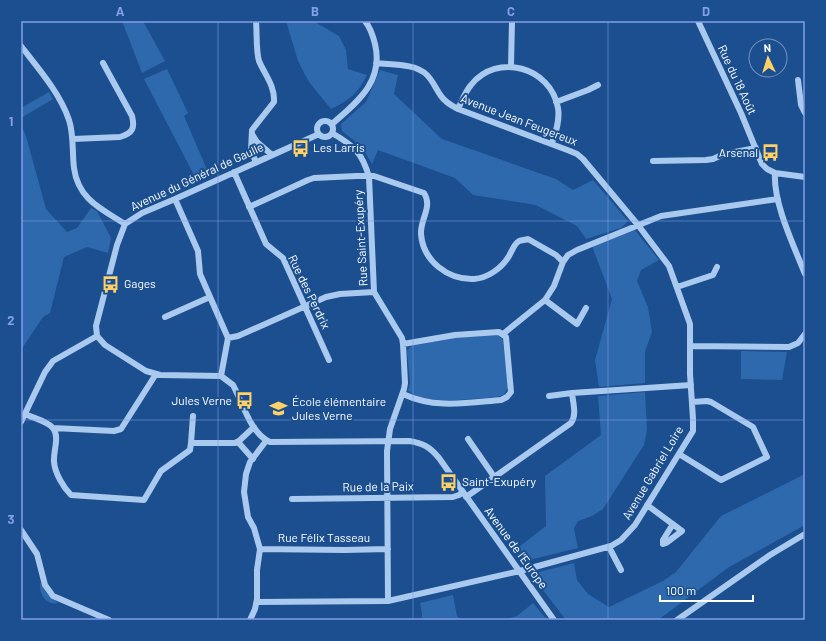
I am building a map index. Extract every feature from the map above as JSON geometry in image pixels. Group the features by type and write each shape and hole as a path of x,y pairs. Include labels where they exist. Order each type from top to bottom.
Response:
{"street":[{"path":"256,21 259,60 273,89 274,96 274,102 252,130 251,151 256,162"},
{"path":"332,124 355,104 367,90 373,77 376,63 376,50 373,36 365,21"},
{"path":"511,66 512,21"},
{"name":"Rue du 18 Août","path":"698,21 762,164 775,173"},
{"path":"21,46 46,78 65,110 73,139 74,169 78,183 86,198 125,224"},
{"path":"73,139 120,137 127,135 132,130 134,122 132,116 103,63"},
{"name":"Avenue Jean Feugereux","path":"376,63 405,66 422,71 428,76 442,97 458,109 552,143 577,154 584,159 638,225"},
{"path":"458,109 471,85 484,73 493,69 511,66 529,70 538,76 552,90 556,102 558,117 552,143"},
{"path":"798,80 802,105 805,113"},
{"path":"556,102 598,85"},
{"path":"325,121 332,124 332,133 326,137 319,134 317,130 320,123 325,121"},
{"name":"Rue Saint-Exupéry","path":"332,133 349,143 357,151 365,164 368,177 374,292 402,338 404,344 405,383 403,394 390,429 386,451 388,601"},
{"path":"252,134 257,142 272,155"},
{"name":"Avenue du Général de Gaulle","path":"97,336 96,326 117,245 125,224 142,213 319,134"},
{"path":"653,161 706,160 713,159 724,154 756,148"},
{"name":"Rue des Perdrix","path":"234,172 266,244 283,258 329,360"},
{"path":"805,177 775,173 778,199 788,233 805,274"},
{"path":"249,207 308,180 374,176 424,193 427,198 428,206 422,220 421,234 424,249 439,269 449,274 463,278 475,279 488,275 499,268 508,257 515,244 528,239 556,255 563,262"},
{"path":"175,199 198,251 200,274 228,338 221,376"},
{"path":"503,334 545,300 554,286 563,262 568,256 577,250 661,216 778,199"},
{"name":"Avenue Gabriel Loire","path":"257,602 388,601 520,571 609,547 621,540 629,532 647,505 693,431 690,324 666,261 638,225"},
{"path":"677,287 713,275 717,267"},
{"path":"228,338 238,336 335,294 374,292"},
{"path":"164,316 210,297"},
{"path":"545,300 577,324 586,308"},
{"path":"403,394 424,402 443,404 500,400 507,397 510,392 506,337 499,332 455,335 404,344"},
{"path":"690,346 789,347 798,343 805,334"},
{"path":"21,422 45,372 53,362 97,336 105,345 146,371 156,374 221,376 233,385 254,427 266,441 250,462 246,474 244,492 248,517 254,528 260,549 257,570 257,602 250,620"},
{"path":"53,428 114,431 121,429 156,374"},
{"path":"549,396 572,393 691,385"},
{"name":"Rue de la Paix","path":"292,499 453,497 464,495 495,478 571,424 574,420 572,393"},
{"path":"679,454 721,480 767,457 753,427 711,402 692,402"},
{"path":"25,414 48,424 53,428 56,434 54,462 63,486 71,494 144,500 161,471 190,450 193,416"},
{"path":"190,443 229,444 238,442 254,427"},
{"path":"468,438 495,478"},
{"name":"Avenue de l'Europe","path":"266,441 280,443 304,441 417,442 428,447 439,458 554,620"},
{"path":"238,442 253,459"},
{"path":"647,505 673,524"},
{"path":"21,530 37,554 45,585 53,596 70,605 109,620"},
{"path":"677,620 770,555 805,534"},
{"path":"609,547 621,570"},
{"name":"Rue Félix Tasseau","path":"260,549 388,549"}],"shaded area":[{"path":"122,21 143,21 165,61 142,73"},
{"path":"286,21 313,21 339,36 346,50 348,69 367,75 353,95 331,109 309,82 298,61"},
{"path":"167,69 188,113 184,116 208,172 195,177 144,79"},
{"path":"380,70 398,75 394,94 442,139 556,179 573,190 593,180 628,221 621,228 586,239 577,226 536,205 473,195 455,178 378,150 372,164 361,146 342,131 341,124 366,102"},
{"path":"49,92 53,99 21,118 21,108"},
{"path":"21,125 26,136 46,209 67,232 77,228 91,208 97,211 111,238 108,253 87,247 64,257 50,313 43,317 21,350"},
{"path":"634,229 659,260 641,270 637,281 648,307 652,332 645,351 645,383 599,387 595,360 612,299 592,246"},
{"path":"498,335 503,340 508,387 504,395 497,397 446,401 420,398 408,391 410,383 407,351 411,346 453,338"},
{"path":"741,351 787,352 782,380 741,379"},
{"path":"645,392 647,430 644,445 603,509 592,516 578,521 574,528 578,548 525,561 520,560 515,550 546,526 545,476 601,435 598,396"},
{"path":"805,474 805,525 729,567 658,620 566,620 536,581 539,572 574,563 577,580 588,594 609,607 663,581 676,572 721,516"},
{"path":"40,583 44,590 58,603 50,603 44,598"},
{"path":"453,595 457,616 461,620 422,620 420,603"},
{"path":"533,603 547,620 504,620 517,616"}],"place":[{"name":"Les Larris","path":"300,148"},
{"name":"Arsenal","path":"771,153"},
{"name":"Gages","path":"111,284"},
{"name":"Jules Verne","path":"245,401"},
{"name":"École élémentaire Jules Verne","path":"279,409"},
{"name":"Saint-Exupéry","path":"449,482"}]}
